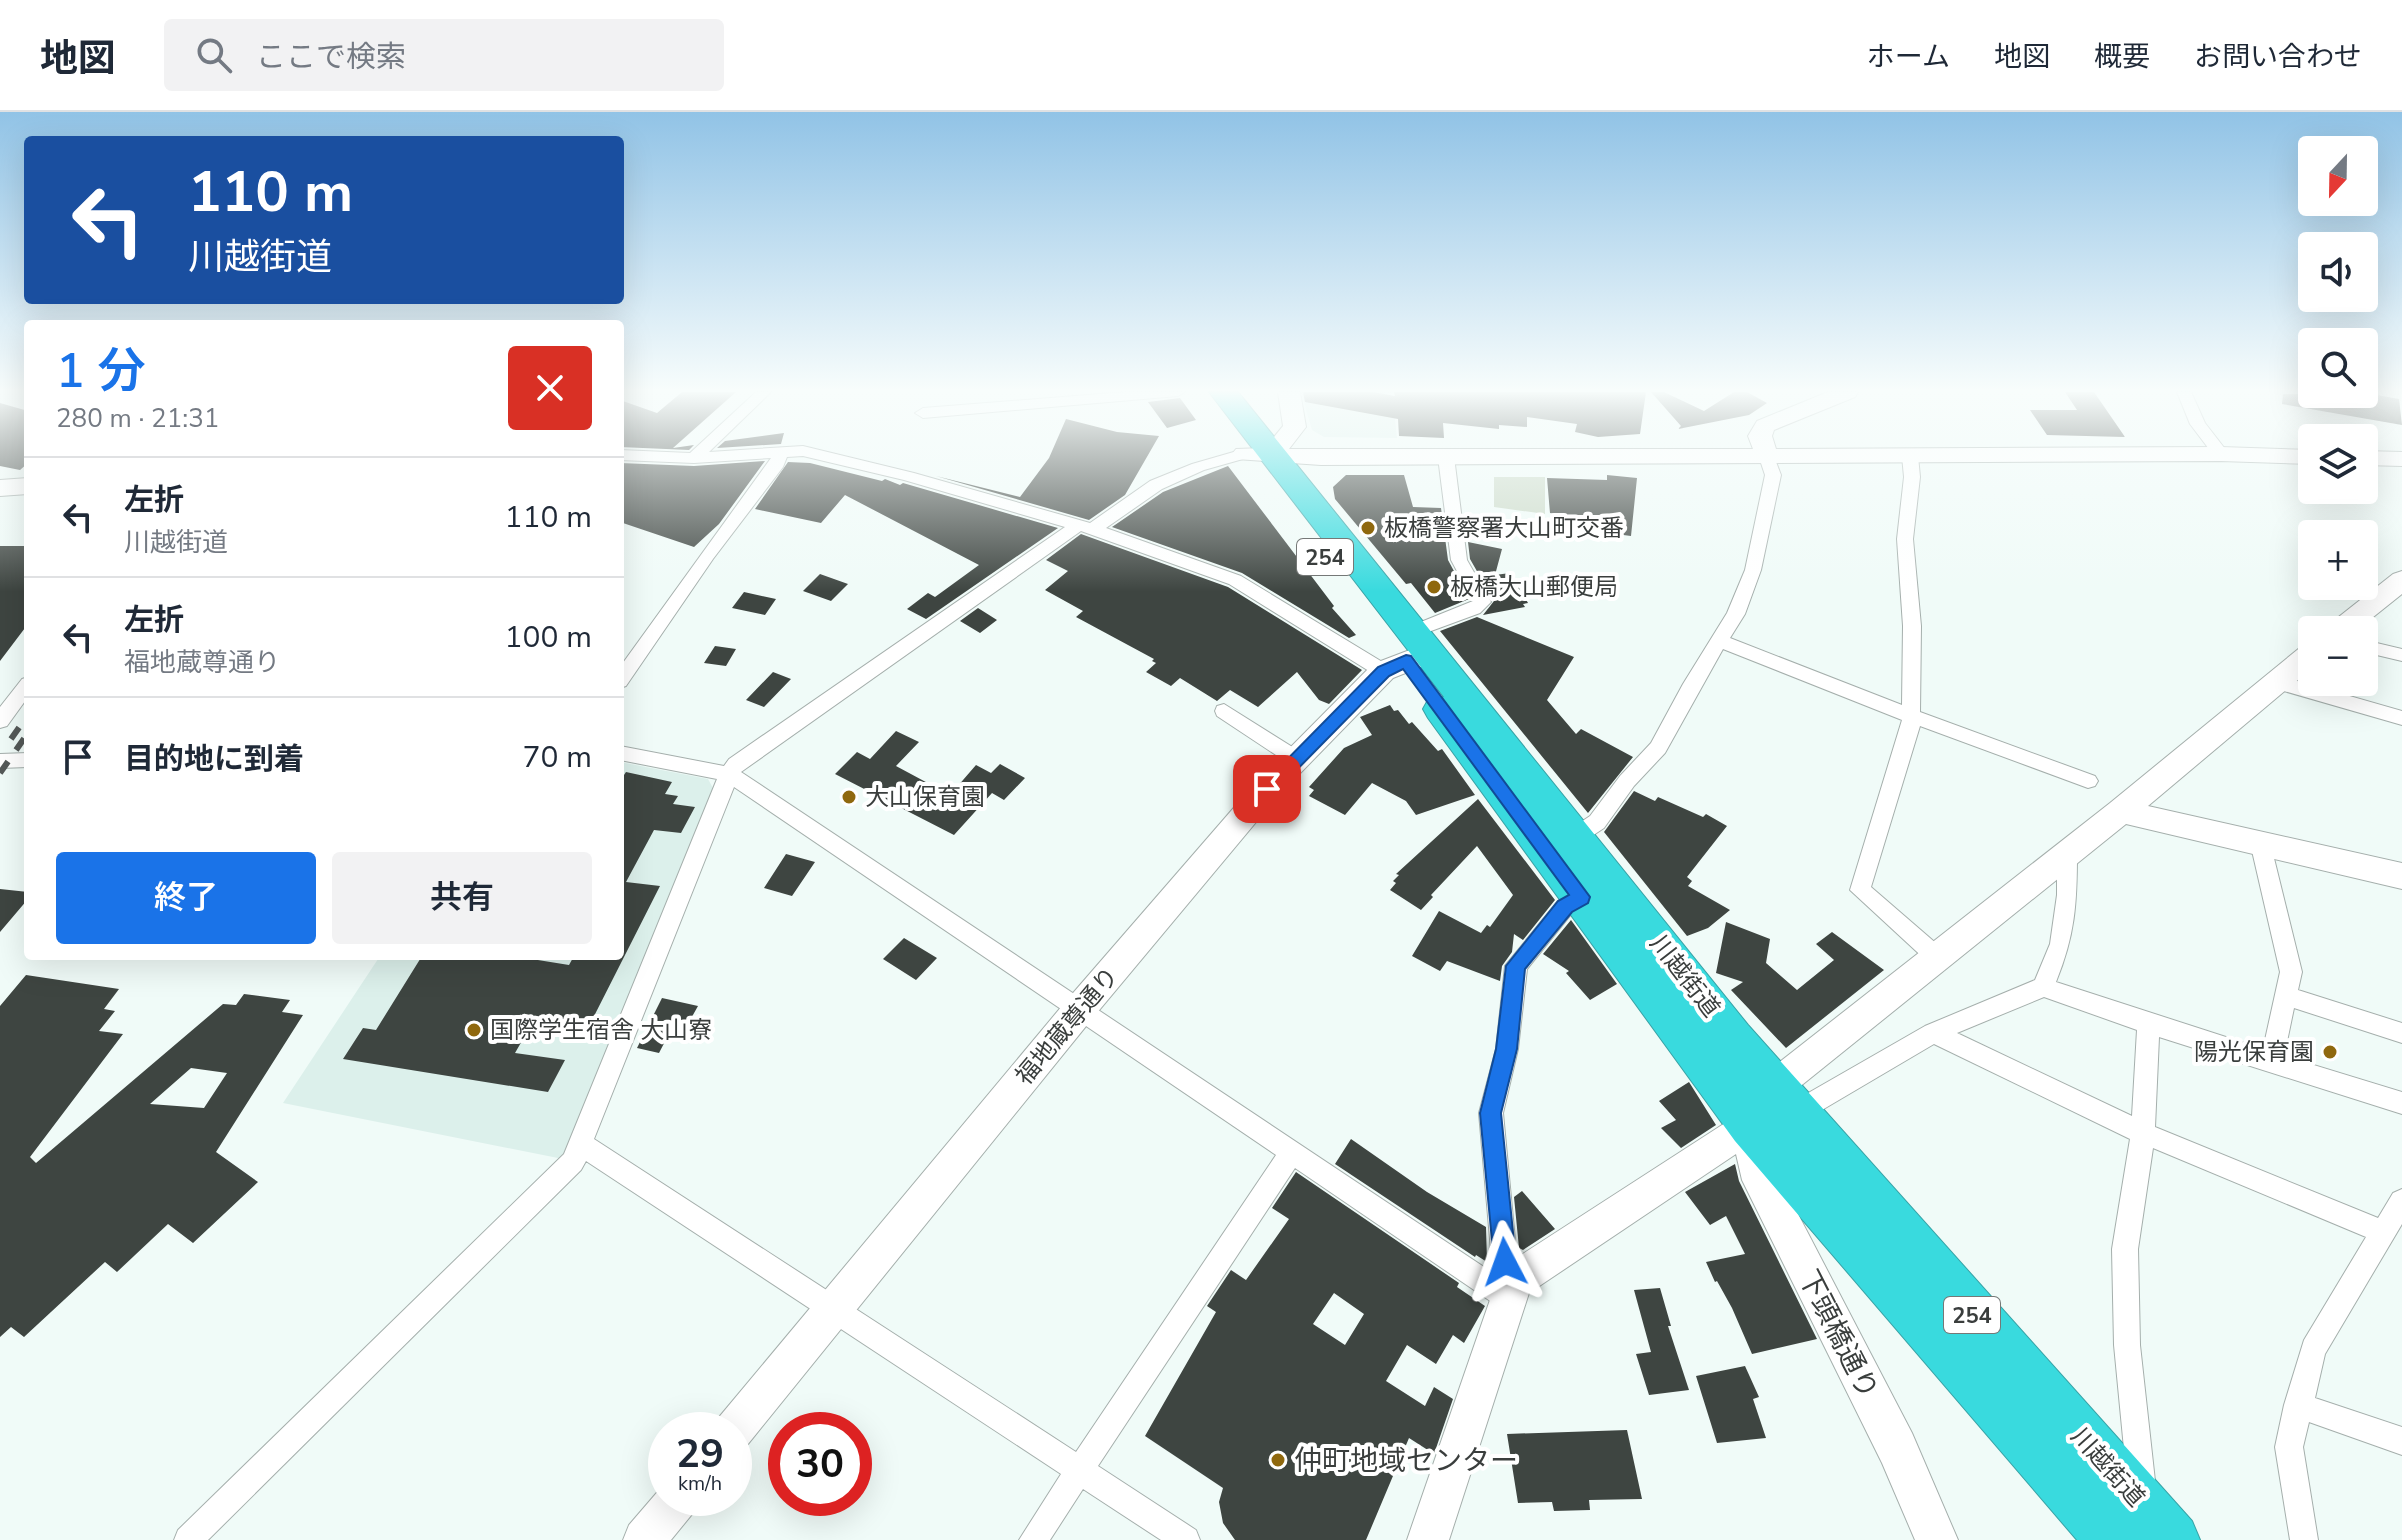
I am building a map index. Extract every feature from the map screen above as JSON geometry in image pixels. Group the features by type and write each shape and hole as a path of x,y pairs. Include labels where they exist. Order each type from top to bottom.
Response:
{"highway":[{"name":"川越街道","path":"1261,459 1407,654 1581,897 1774,1108 2143,1529"},
{"name":"川越街道","path":"1407,654 1576,836 1774,1108"}],"street":[{"path":"624,675 778,459"},
{"path":"835,459 908,476 1160,550 1407,654 1482,602 1459,560 1446,459"},
{"path":"188,1540 573,1162 729,774 736,764 1086,527 1156,485 1198,467 1237,459"},
{"path":"1576,836 1597,822 1627,781 1658,748 1718,640 1736,614 1753,570 1773,475 1768,459"},
{"path":"1910,459 1912,477 1905,539 1912,626 1911,728 1860,890 1937,957"},
{"path":"0,488 24,486"},
{"path":"2357,616 2402,580"},
{"path":"1718,640 1911,717 2088,781"},
{"path":"2378,649 2402,655"},
{"name":"福地蔵尊通り","path":"749,1412 1079,1010 1295,758 1407,654"},
{"path":"1774,1108 1937,957 2121,811 2298,664"},
{"path":"2276,682 2402,718"},
{"path":"0,721 24,689"},
{"path":"1224,711 1295,758"},
{"path":"624,754 729,774 1291,1153 1511,1289"},
{"path":"0,761 24,760"},
{"path":"2121,811 2402,876"},
{"path":"2260,842 2291,972 2271,1063"},
{"path":"2043,987 2061,944 2067,895 2067,853"},
{"path":"1428,1540 1511,1289 1505,1262 1491,1113 1507,1049 1516,966 1565,907 1581,897"},
{"path":"1511,1289 1774,1108 1933,1033 2043,987 2148,1024 2402,1103"},
{"path":"2285,996 2402,1033"},
{"path":"2143,1529 2127,1345 2125,1249 2143,1133 2148,1024"},
{"path":"1933,1033 2143,1133 2385,1233"},
{"name":"下頭橋通り","path":"1774,1108 1755,1168 1897,1448 1937,1540"},
{"path":"579,1143 1186,1540"},
{"path":"1033,1540 1291,1153"},
{"path":"2304,1540 2289,1447 2313,1349 2402,1201"},
{"path":"2297,1405 2402,1441"},
{"path":"644,1540 663,1516"}],"shaded area":[{"name":"国際学生宿舎 大山寮","path":"624,763 708,779 714,790 563,1159 283,1103 377,960 624,960"}],"green space":[{"path":"1494,477 1545,477 1545,514 1494,507"}],"building":[{"path":"0,459 24,459 24,466 20,470 0,466"},
{"path":"1049,459 1146,459 1125,495 1089,520 936,476 1020,497"},
{"path":"765,461 719,524 694,547 624,523 624,463 694,466"},
{"path":"788,462 810,463 900,485 903,483 1058,528 926,619 907,609 928,593 935,597 979,565 845,495 821,523 755,509"},
{"path":"1228,466 1334,606 1332,608 1356,635 1349,638 1242,573 1112,527 1163,492"},
{"path":"1346,475 1404,475 1413,507 1441,508 1448,560 1469,599 1435,613 1411,583 1406,584 1335,499 1333,487"},
{"path":"1607,475 1637,478 1631,536 1608,533 1610,522 1550,513 1547,478 1607,480"},
{"path":"1081,534 1228,587 1362,670 1329,704 1319,700 1297,672 1258,707 1230,690 1217,701 1180,678 1171,686 1146,672 1156,663 1152,661 1154,659 1076,617 1083,611 1045,590 1068,571 1046,560"},
{"path":"1468,542 1502,549 1495,575 1510,573 1528,603 1523,604 1525,607 1483,615 1494,601 1470,559"},
{"path":"0,546 24,546 24,629 0,661"},
{"path":"820,574 848,584 831,601 803,591"},
{"path":"744,592 776,599 765,615 732,608"},
{"path":"978,608 997,620 980,633 960,621"},
{"path":"1477,617 1574,657 1547,700 1576,734 1581,729 1633,757 1588,813 1440,631"},
{"path":"715,646 736,649 726,666 704,663"},
{"path":"773,672 791,679 764,707 746,700"},
{"path":"1390,705 1409,724 1412,722 1438,751 1442,749 1475,795 1416,815 1406,801 1372,783 1345,815 1309,796 1314,790 1309,787 1344,748 1372,735 1360,717"},
{"path":"896,731 919,742 896,766 950,795 976,765 991,773 1000,764 1025,778 1004,800 992,793 954,835 835,774 857,752 870,759"},
{"path":"626,772 672,782 665,794 678,796 673,804 695,807 681,833 654,830 626,882 660,886 624,957"},
{"path":"1634,791 1655,801 1658,797 1703,817 1706,814 1727,826 1687,877 1692,881 1688,886 1730,910 1708,928 1687,936 1604,832"},
{"path":"1478,799 1555,900 1523,940 1514,934 1512,952 1502,966 1500,981 1447,961 1440,971 1412,956 1439,911 1481,933 1487,925 1490,927 1513,895 1477,846 1421,910 1390,890 1399,875 1396,874"},
{"path":"786,854 815,862 792,896 764,888"},
{"path":"0,889 24,892 24,904 0,932"},
{"path":"1571,920 1617,984 1590,1000 1566,973 1569,971 1543,954"},
{"path":"1726,922 1770,939 1766,963 1797,990 1834,960 1816,944 1832,932 1884,970 1786,1048 1731,990 1743,982 1716,973"},
{"path":"904,938 937,958 916,980 883,959"},
{"path":"420,960 538,960 569,965 572,960 622,960 588,1028 534,1020 515,1053 565,1060 548,1092 343,1059 363,1028 376,1030"},
{"path":"26,975 119,989 104,1009 115,1011 99,1031 123,1034 30,1157 36,1163 223,1004 236,1005 244,994 290,1000 282,1012 303,1015 216,1152 258,1182 193,1243 168,1224 117,1272 105,1262 24,1337 11,1327 0,1337 0,1006","holes":["191,1068 227,1073 204,1108 150,1104"]},
{"path":"662,998 698,1006 684,1031 672,1028 659,1053 637,1048"},
{"path":"1689,1082 1716,1125 1681,1148 1661,1128 1676,1120 1659,1101"},
{"path":"1351,1139 1427,1192 1486,1227 1487,1262 1335,1164"},
{"path":"1735,1164 1739,1181 1817,1339 1752,1354 1732,1308 1715,1282 1706,1262 1745,1254 1726,1216 1710,1225 1685,1192"},
{"path":"1296,1172 1459,1283 1457,1287 1485,1306 1464,1343 1453,1335 1436,1364 1407,1345 1386,1381 1425,1406 1434,1387 1453,1399 1434,1454 1409,1438 1366,1540 1235,1540 1223,1523 1219,1502 1223,1488 1145,1436 1216,1312 1207,1306 1231,1270 1246,1280 1289,1219 1272,1208","holes":["1334,1293 1364,1314 1345,1345 1313,1324"]},
{"path":"1522,1191 1555,1229 1523,1250 1519,1248 1514,1197"},
{"path":"1660,1288 1671,1326 1668,1326 1689,1390 1649,1395 1636,1354 1651,1352 1634,1290"},
{"path":"1745,1366 1759,1397 1753,1399 1766,1438 1717,1443 1696,1376"},
{"path":"1627,1430 1642,1499 1589,1500 1590,1510 1554,1511 1552,1502 1518,1503 1507,1434"}],"railway":[{"path":"11,739 24,721"},
{"path":"0,773 24,739"}],"place":[{"name":"板橋警察署大山町交番","path":"1368,528"},
{"name":"板橋大山郵便局","path":"1434,587"},
{"name":"大山保育園","path":"849,797"},
{"name":"国際学生宿舎 大山寮","path":"474,1030"},
{"name":"陽光保育園","path":"2330,1052"},
{"name":"仲町地域センター","path":"1278,1460"}],"route":[{"path":"1267,789 1383,671 1406,661 1581,897 1565,907 1516,966 1507,1049 1491,1113 1505,1262"}]}
